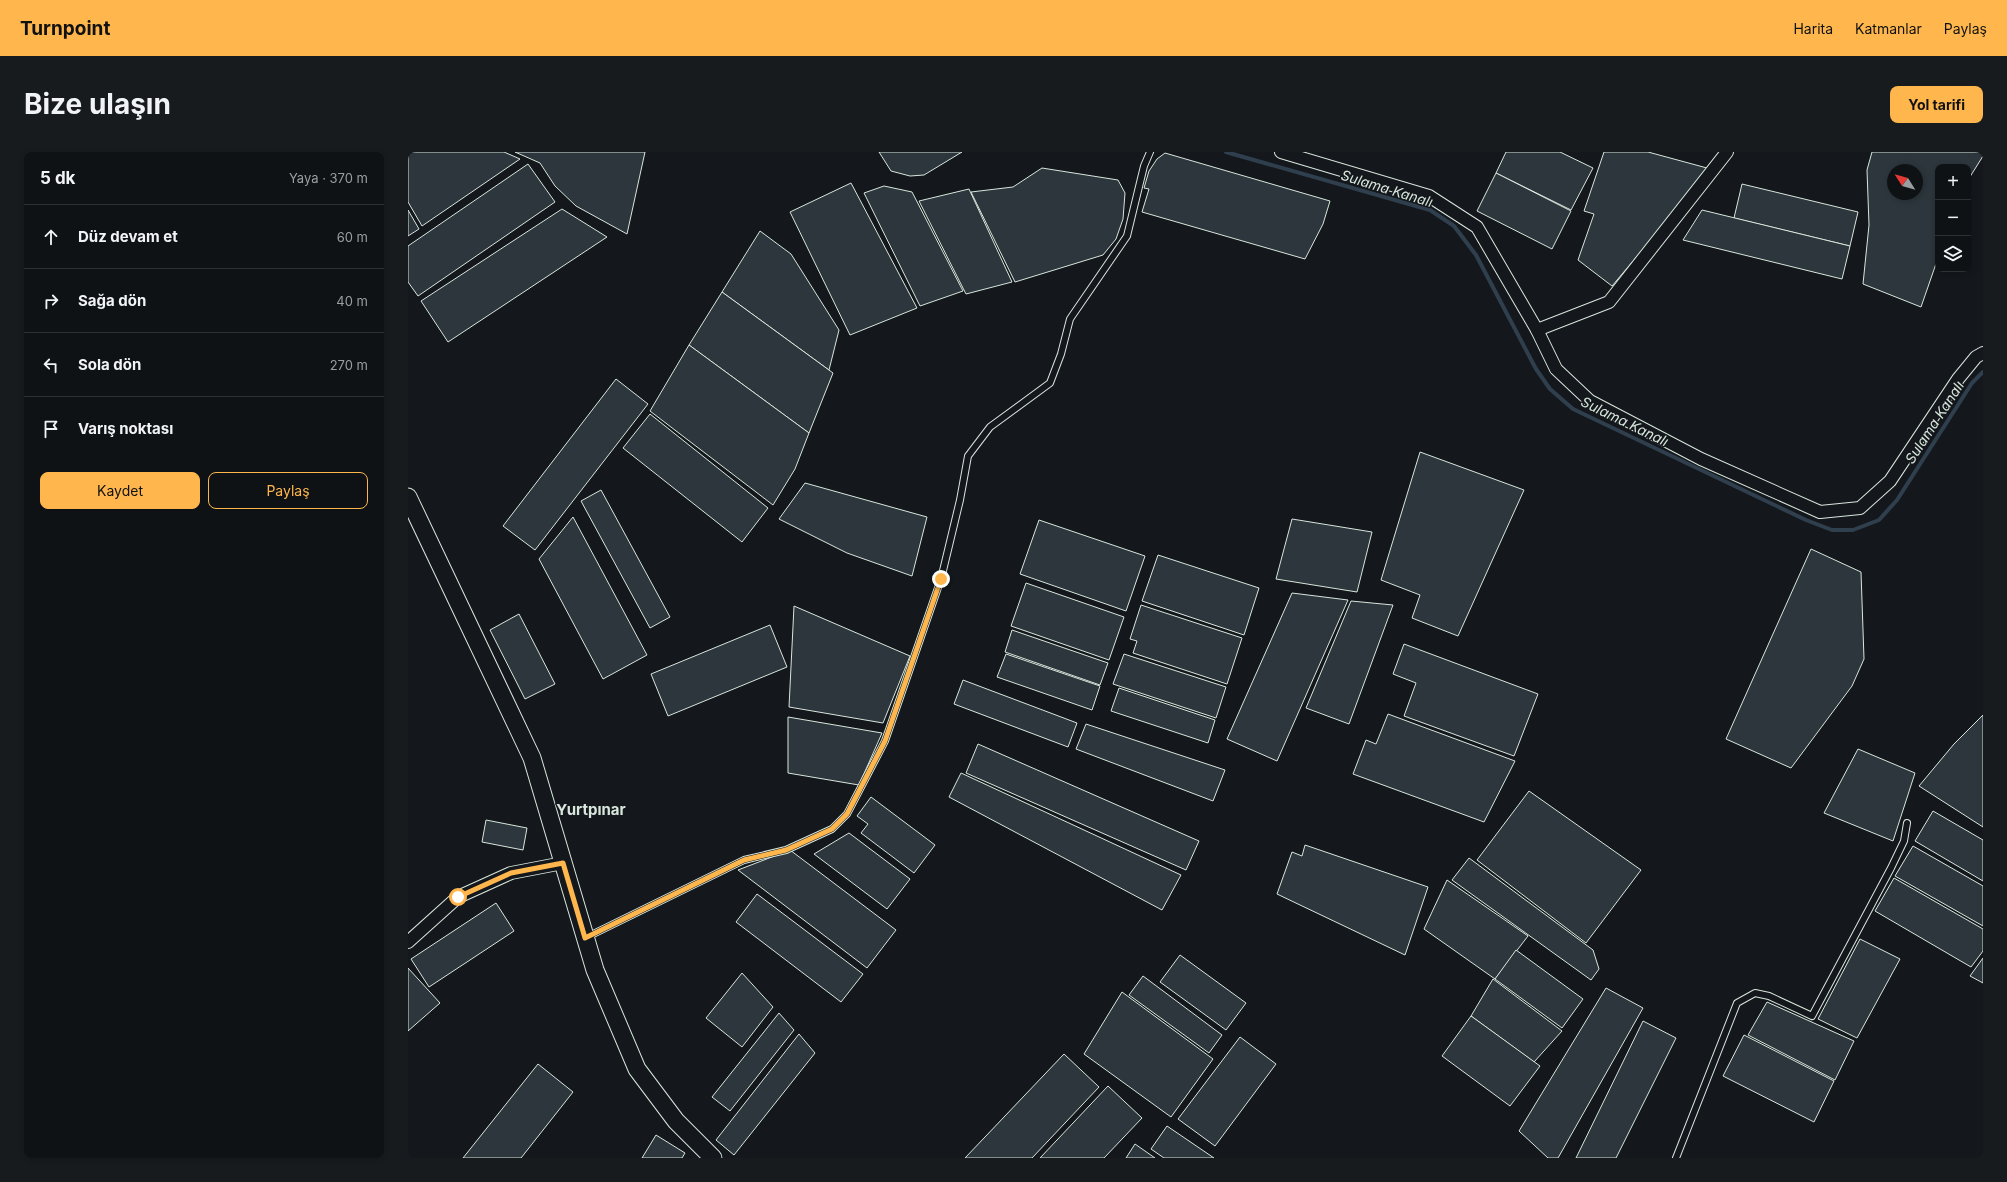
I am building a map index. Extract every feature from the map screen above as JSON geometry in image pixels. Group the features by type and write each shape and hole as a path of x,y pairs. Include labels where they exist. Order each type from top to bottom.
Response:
{"street":[{"path":"1281,152 1429,196 1477,228 1537,330 1556,369 1590,401 1701,459 1820,512 1860,508 1890,480 1958,379 1976,357 1983,353"},
{"path":"1537,330 1609,302 1727,152"},
{"path":"408,497 532,758 595,970 637,1069 676,1121 713,1158"},
{"path":"408,942 458,897 511,873 563,863"}],"lane":[{"path":"585,938 744,860 786,850 832,829 847,814 885,741 941,579 960,500 968,456 990,427 1050,383 1061,354 1070,319 1127,236 1144,166 1150,152"},
{"path":"1676,1158 1737,1003 1755,993 1769,996 1812,1016 1904,842 1907,823"}],"building":[{"path":"408,152 504,152 520,159 422,226 408,202"},
{"path":"515,152 645,152 627,234 576,206 555,186 540,163"},
{"path":"879,152 962,152 924,175 910,176 891,171"},
{"path":"1506,152 1560,152 1593,168 1571,210 1496,173"},
{"path":"1604,152 1648,152 1707,168 1655,235 1612,286 1578,260 1594,214 1584,211"},
{"path":"1872,152 1983,152 1983,156 1971,175 1971,164 1935,164 1935,267 1921,307 1863,284 1869,225 1867,170"},
{"path":"1165,153 1330,201 1323,224 1305,259 1142,212 1149,189 1144,188 1149,171 1157,159"},
{"path":"528,164 555,202 418,296 408,282 408,246"},
{"path":"1042,168 1118,180 1125,193 1123,219 1116,239 1103,255 1015,282 971,192 1013,187"},
{"path":"1496,173 1571,211 1552,249 1477,211"},
{"path":"851,183 917,308 850,335 790,212"},
{"path":"1742,184 1858,212 1850,246 1734,218"},
{"path":"884,186 912,192 963,291 920,306 864,193"},
{"path":"969,189 1012,282 966,294 919,201"},
{"path":"562,209 607,237 448,342 421,301"},
{"path":"408,210 419,229 408,236"},
{"path":"1702,210 1850,246 1842,279 1683,240"},
{"path":"760,231 791,254 839,330 829,370 722,292"},
{"path":"722,292 833,373 809,433 689,345"},
{"path":"689,345 809,433 795,469 773,505 650,411"},
{"path":"616,379 648,404 535,550 503,526"},
{"path":"650,414 768,508 742,542 623,448"},
{"path":"1420,452 1524,490 1458,636 1412,618 1420,595 1381,580"},
{"path":"805,483 927,517 912,576 847,553 779,519"},
{"path":"601,490 670,617 650,628 581,501"},
{"path":"573,517 647,655 603,679 539,559"},
{"path":"1292,519 1372,532 1357,592 1276,579"},
{"path":"1039,520 1145,556 1126,611 1020,574"},
{"path":"1811,549 1861,572 1864,659 1852,686 1791,768 1726,739"},
{"path":"1158,555 1259,588 1244,635 1142,601"},
{"path":"1026,583 1124,617 1109,660 1011,626"},
{"path":"1292,593 1348,600 1277,761 1227,739"},
{"path":"1351,601 1393,605 1349,724 1306,708"},
{"path":"1141,605 1242,638 1227,684 1133,653 1137,641 1130,639"},
{"path":"794,606 910,656 883,723 789,707"},
{"path":"519,614 555,684 525,699 490,630"},
{"path":"770,625 787,667 668,716 651,674"},
{"path":"1012,630 1108,663 1100,685 1005,652"},
{"path":"1404,644 1538,694 1514,756 1404,716 1416,683 1393,674"},
{"path":"1006,654 1100,686 1092,710 997,677"},
{"path":"1124,654 1226,687 1216,718 1113,684"},
{"path":"963,680 1077,723 1068,747 954,704"},
{"path":"1119,688 1215,720 1208,743 1111,711"},
{"path":"1388,714 1515,761 1484,822 1353,774 1366,740 1376,744"},
{"path":"1983,715 1983,827 1919,786 1954,744"},
{"path":"788,717 882,733 859,785 788,773"},
{"path":"1086,724 1225,770 1213,801 1076,749"},
{"path":"978,744 1199,841 1186,870 966,773"},
{"path":"1858,749 1915,773 1893,841 1824,813"},
{"path":"961,773 1181,875 1162,910 949,797"},
{"path":"1529,791 1641,870 1586,943 1477,860"},
{"path":"871,797 935,845 914,873 861,833 868,824 857,816"},
{"path":"1933,811 1983,840 1983,881 1915,841"},
{"path":"486,820 527,828 523,850 482,842"},
{"path":"849,833 910,879 887,909 814,854"},
{"path":"1305,845 1428,887 1405,955 1277,894 1292,852 1302,856"},
{"path":"1913,846 1983,886 1983,926 1895,876"},
{"path":"790,850 896,930 867,968 738,870"},
{"path":"1469,858 1593,950 1599,969 1591,980 1452,880"},
{"path":"1894,878 1983,929 1983,951 1971,967 1875,911"},
{"path":"1447,880 1528,936 1495,979 1424,929"},
{"path":"757,894 863,974 841,1002 736,922"},
{"path":"496,903 514,931 429,987 411,959"},
{"path":"1860,939 1900,959 1857,1038 1818,1019"},
{"path":"1516,950 1583,999 1562,1028 1495,979"},
{"path":"1180,955 1246,1003 1226,1030 1160,982"},
{"path":"1983,958 1983,983 1970,976"},
{"path":"408,968 440,1003 408,1031"},
{"path":"742,973 773,1007 742,1047 706,1018"},
{"path":"1143,976 1222,1035 1209,1053 1129,995"},
{"path":"1493,979 1562,1031 1534,1062 1471,1016"},
{"path":"1606,988 1643,1008 1558,1158 1548,1158 1519,1131"},
{"path":"1122,992 1213,1059 1171,1117 1084,1054"},
{"path":"1767,1002 1854,1041 1835,1080 1748,1035"},
{"path":"779,1013 794,1030 730,1111 712,1097"},
{"path":"1471,1016 1540,1066 1510,1106 1442,1056"},
{"path":"1643,1021 1676,1038 1616,1158 1576,1158"},
{"path":"799,1034 815,1053 734,1155 716,1140"},
{"path":"1744,1035 1834,1081 1814,1122 1723,1076"},
{"path":"1240,1037 1276,1064 1215,1146 1178,1119"},
{"path":"1064,1054 1099,1087 1032,1158 965,1158"},
{"path":"538,1064 573,1092 521,1158 463,1158"},
{"path":"1108,1086 1142,1118 1104,1158 1040,1158"},
{"path":"1167,1126 1214,1158 1164,1158 1151,1149"},
{"path":"656,1135 685,1153 682,1158 642,1158"},
{"path":"1135,1144 1155,1158 1126,1158"}],"waterway":[{"name":"Sulama Kanalı","path":"1226,152 1430,210 1454,226 1476,255 1536,369 1550,389 1573,409 1806,520 1832,530 1853,530 1879,520 1897,500 1972,383 1983,372"}],"district":[{"name":"Yurtpınar","path":"591,809"}],"route":[{"path":"458,897 511,873 563,863 585,938 744,860 786,850 832,829 847,814 885,741 941,579"}]}
